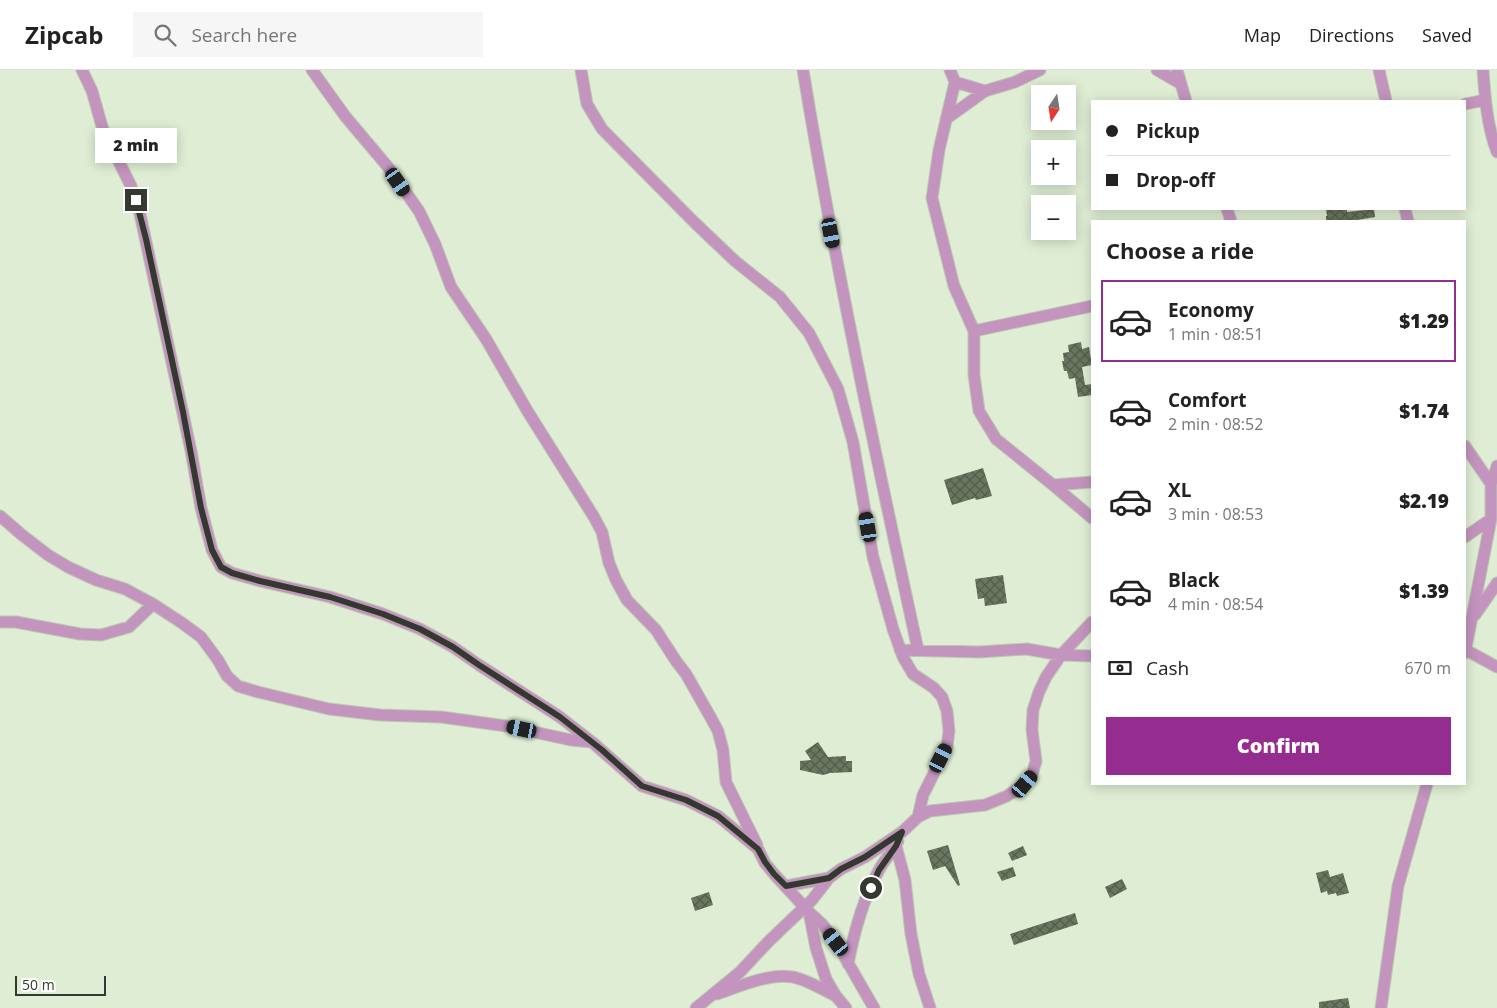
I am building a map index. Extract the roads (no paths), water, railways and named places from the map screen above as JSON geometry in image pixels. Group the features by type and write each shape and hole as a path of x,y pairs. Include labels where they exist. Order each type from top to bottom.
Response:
{"street":[{"path":"82,70 92,91 103,130 131,186 140,214 189,441 201,508 212,550 221,567 232,573 260,581 330,597 383,614 420,629 453,647 560,717 642,786 686,800 718,816 758,849"},
{"path":"312,70 345,116 388,166 420,212 435,244 450,287 486,339 528,412 594,517 602,532 609,562 616,580 627,600 656,630 686,674 711,718 718,732 726,782 765,862 836,942 874,1008"},
{"path":"581,70 587,104 602,129 735,261 780,297 808,334 838,389 850,427 873,558 900,650 913,674 934,688 942,697 947,711 949,731 947,747 924,795 918,817"},
{"path":"803,70 841,286 918,650"},
{"path":"950,70 955,82 939,150 932,198 954,286 974,331 974,375 979,411 996,439 1091,517"},
{"path":"946,118 985,91 1015,82 1040,70"},
{"path":"1157,70 1181,84"},
{"path":"1177,70 1186,100"},
{"path":"1379,70 1386,100"},
{"path":"1483,70 1485,100 1492,138 1497,152"},
{"path":"955,82 985,91"},
{"path":"1466,104 1485,100"},
{"path":"974,331 1091,306"},
{"path":"1466,447 1491,484"},
{"path":"1497,466 1491,484 1491,520 1466,651 1497,667"},
{"path":"1052,485 1091,482"},
{"path":"0,516 48,555 68,567 96,580 125,589 182,622 200,637 218,660 227,676 238,686 329,709 380,715 441,717 506,726 570,740 592,742"},
{"path":"1466,536 1491,520"},
{"path":"1472,619 1497,583"},
{"path":"0,622 16,622 80,634 101,635 129,627 153,604"},
{"path":"696,1008 740,972 768,942 807,909 829,878 841,869 865,857 902,832 918,817 930,811 985,806 1007,796 1025,784 1032,775 1036,761 1032,730 1033,710 1046,677 1061,655 1091,623"},
{"path":"900,650 979,652 1027,649 1061,655 1091,656"},
{"path":"1381,1008 1398,886 1427,785"},
{"path":"848,964 853,937 863,906 879,870 896,846 902,832"},
{"path":"896,846 905,880 911,934 919,974 930,1008"},
{"path":"786,886 829,878"},
{"path":"807,909 816,948 826,979 846,1008"},
{"path":"711,995 780,976 800,979 836,996"}]}
